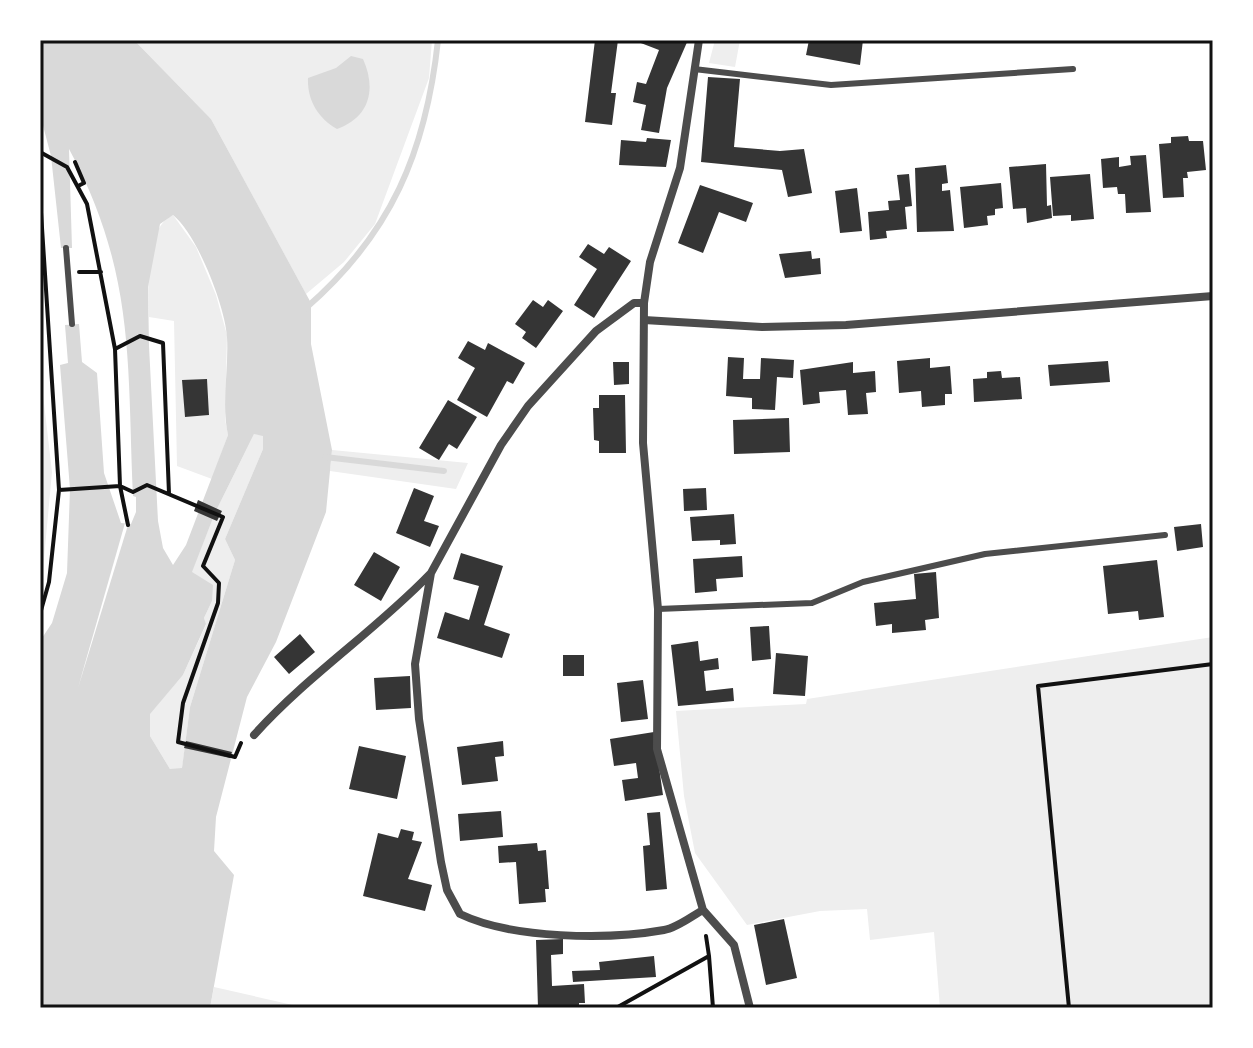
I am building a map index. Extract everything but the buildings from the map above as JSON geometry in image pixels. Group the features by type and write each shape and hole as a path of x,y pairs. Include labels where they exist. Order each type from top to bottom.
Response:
{"street":[{"path":"699,40 680,168 650,262 644,303 643,443 658,609 657,749 703,910 734,945 750,1008"},
{"path":"644,320 762,327 846,325 1213,296"},
{"path":"254,735 287,698 384,621 431,573 489,467 528,406 596,331 634,303 644,303"},
{"path":"431,573 415,664 419,719 441,862 447,890 460,914 521,930 590,935 668,930 703,910"}],"lane":[{"path":"694,69 831,85 1073,69"},
{"path":"66,248 72,324"},
{"path":"658,609 812,603 863,582 985,554 1165,535"}],"path":[{"path":"40,152 67,167 87,204 115,349 120,486 128,525"},
{"path":"75,162 84,183 77,186"},
{"path":"40,197 59,490 49,582 40,614"},
{"path":"115,349 140,336 163,343 169,494"},
{"path":"59,490 120,486 133,492 147,485 223,517 203,566 219,583 218,603 183,703 178,742 235,757 242,740 254,735"},
{"path":"1069,1008 1038,686 1213,664"},
{"path":"703,910 713,1008"},
{"path":"616,1008 709,956"}],"shaded area":[{"path":"40,40 134,40 211,119 311,303 311,344 332,450 326,512 276,642 247,697 216,817 214,851 234,875 210,1008 40,1008 40,641 52,623 67,573 70,489 60,365 68,363 65,325 79,324 82,362 97,373 104,473 121,523 131,524 136,512 136,497 133,496 128,361 117,279 91,194 69,149 72,248 61,248 51,156 40,114","holes":["173,215 200,254 221,308 227,337 225,411 228,435 186,545 173,565 163,548 158,521 148,287 160,224","254,434 263,436 263,449 225,539 235,560 190,707 182,768 170,769 150,736 150,714 183,675 206,624 204,618 212,601 213,585 192,572 215,513"]},
{"path":"134,40 432,40 429,78 375,224 344,262 306,294 211,119"},
{"path":"715,40 740,40 735,67 709,63"},
{"path":"351,56 363,59 369,92 357,118 337,129 315,108 309,94 308,78 336,68"},
{"path":"173,215 196,247 216,295 227,335 225,419 228,435 212,479 177,466 174,321 149,317 152,246 164,222","holes":["207,379 209,415 185,417 183,381"]},
{"path":"40,369 52,472 40,602"},
{"path":"254,434 263,435 263,449 225,539 235,560 190,707 182,769 170,769 150,736 150,713 183,675 206,625 204,618 212,601 191,573 215,513"},
{"path":"332,450 468,463 456,489 330,471"},
{"path":"1213,637 1213,1008 940,1008 934,932 870,940 867,909 820,911 747,925 695,853 684,796 676,711 806,704 807,699"},
{"path":"214,987 306,1008 210,1008"}],"pier":[{"path":"125,523 128,525 78,688"}],"waterway":[{"path":"306,308 361,251 399,188 424,119 438,40"},
{"path":"325,457 444,471"}]}
